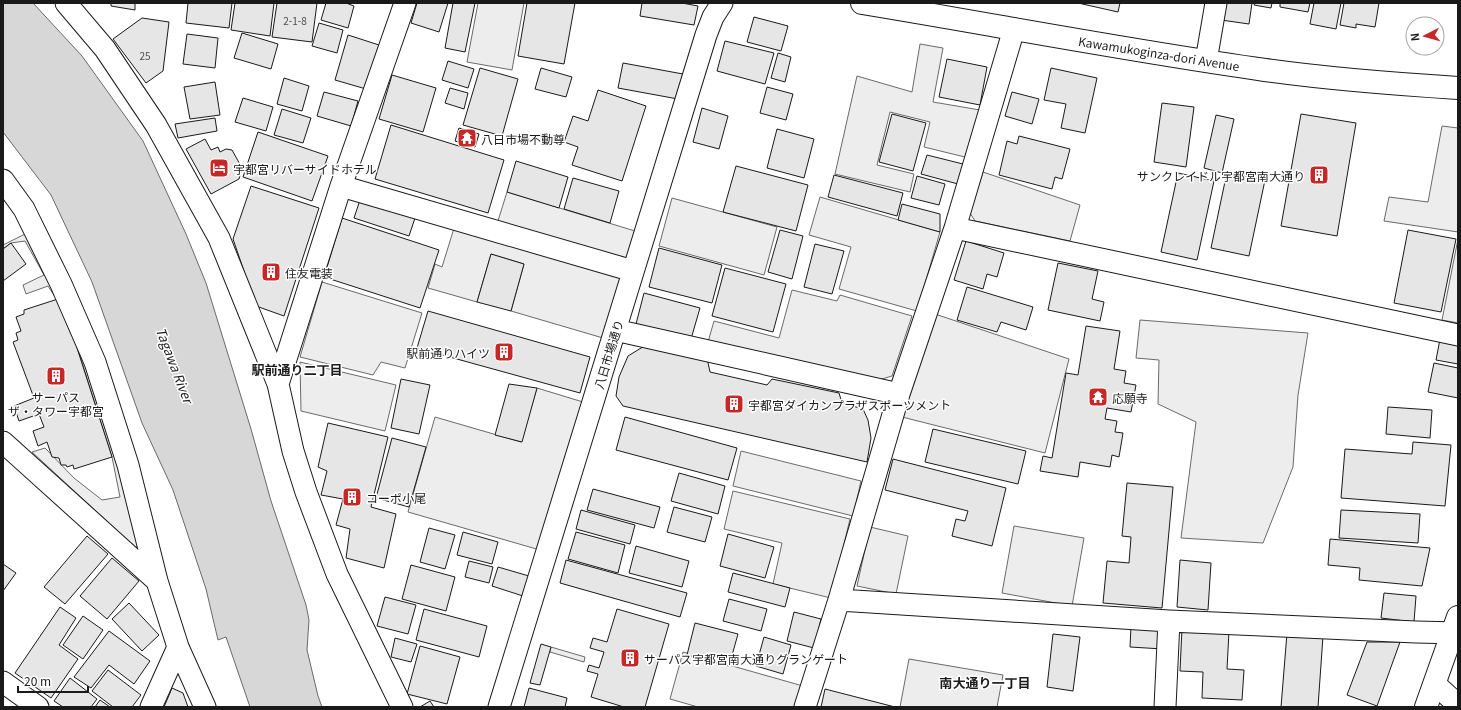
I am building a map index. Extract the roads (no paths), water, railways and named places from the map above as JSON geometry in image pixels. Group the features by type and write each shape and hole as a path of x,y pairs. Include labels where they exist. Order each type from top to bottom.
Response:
{"main road":[{"name":"Kawamukoginza-dori Avenue","path":"862,3 1014,30 1206,61 1334,78 1458,88"},
{"path":"1426,707 1457,628"}],"street":[{"path":"66,3 105,49 156,125 219,238 278,384 295,458 306,492 334,566 402,707"},
{"path":"278,384 341,186 405,3"},
{"name":"八日市場通り","path":"499,707 706,35 713,17 722,3"},
{"path":"1206,61 1216,3"},
{"path":"805,707 839,600 899,394 954,228 1014,30"},
{"path":"3,180 24,209 61,284 95,362 128,465 157,581 178,646 205,707"},
{"path":"341,186 633,271"},
{"path":"954,228 1458,335"},
{"path":"615,330 899,394"},
{"path":"3,442 157,581"},
{"path":"839,600 1169,621 1409,632 1457,628"},
{"path":"1165,707 1169,621"},
{"path":"151,707 178,646"},
{"path":"3,682 38,707"},
{"path":"1435,684 1458,705"}],"water":[{"name":"Tagawa River","path":"3,3 33,3 82,56 143,141 186,234 206,283 251,429 271,501 306,605 309,620 307,650 322,707 250,707 226,637 218,640 206,589 173,490 142,423 92,282 51,195 3,132"}],"place":[{"name":"八日市場不動尊","path":"467,138"},
{"name":"宇都宮リバーサイドホテル","path":"219,168"},
{"name":"サンクレイドル宇都宮南大通り","path":"1319,175"},
{"name":"住友電装","path":"271,272"},
{"name":"駅前通りハイツ","path":"504,352"},
{"name":"サーパス ザ・タワー宇都宮","path":"56,376"},
{"name":"応願寺","path":"1098,397"},
{"name":"宇都宮ダイカンプラザスポーツメント","path":"734,404"},
{"name":"コーポ小尾","path":"352,497"},
{"name":"サーパス宇都宮南大通りグランゲート","path":"630,658"}],"district":[{"name":"駅前通り二丁目","path":"297,369"},
{"name":"南大通り一丁目","path":"985,682"}]}
